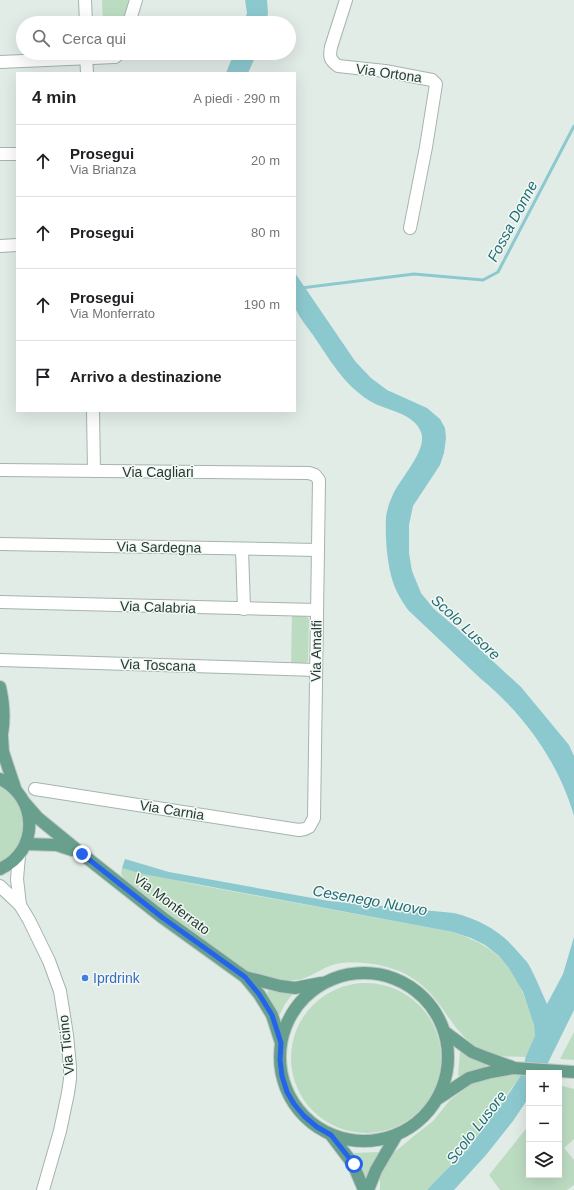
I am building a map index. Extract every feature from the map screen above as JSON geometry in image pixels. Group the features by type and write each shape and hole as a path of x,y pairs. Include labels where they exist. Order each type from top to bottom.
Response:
{"main road":[{"path":"0,687 3,706 1,740 3,752 15,788 24,802 29,817 29,831 26,844 18,856 7,866 0,869"},
{"path":"0,779 15,788"},
{"name":"Via Monferrato","path":"24,802 38,818 82,854 163,918 245,977 259,994 272,1015 281,1043"},
{"name":"Via Monferrato","path":"26,844 57,845 82,854"},
{"path":"355,973 371,973 388,976 407,984 425,998 437,1015 445,1032 448,1044 448,1066 439,1098 422,1119 411,1128 396,1136 382,1140 359,1142 344,1140 331,1135 317,1127 304,1116 294,1104 287,1092 282,1076 280,1060 281,1043 286,1026 294,1011 310,993 326,982 355,973"},
{"name":"Via Monferrato","path":"245,977 280,986 295,988 326,982"},
{"path":"445,1032 472,1052 518,1068"},
{"path":"439,1098 469,1078 491,1072 518,1068 574,1072"},
{"path":"331,1135 354,1164 364,1190"},
{"path":"368,1190 376,1170 396,1136"}],"street":[{"path":"85,0 86,16"},
{"path":"131,16 136,0"},
{"name":"Via Ortona","path":"346,0 331,47 330,54 332,62 338,66 385,71 432,80 436,84 426,147 410,228"},
{"path":"0,62 29,60"},
{"path":"86,60 87,72"},
{"path":"0,154 16,154"},
{"path":"0,246 16,246"},
{"path":"93,412 94,471"},
{"name":"Via Cagliari","path":"0,470 309,473 316,475"},
{"name":"Via Amalfi","path":"309,828 314,818 319,486 319,480 316,475"},
{"name":"Via Sardegna","path":"0,544 318,550"},
{"path":"242,549 244,609"},
{"name":"Via Calabria","path":"0,602 317,610"},
{"name":"Via Toscana","path":"0,660 316,670"},
{"name":"Via Carnia","path":"35,789 300,830 309,828"},
{"name":"Via Ticino","path":"18,856 20,905"},
{"name":"Via Ticino","path":"0,886 20,905 49,961 60,991 67,1035 70,1079 66,1107 43,1190"}],"green space":[{"path":"102,0 129,0 125,16 103,16"},
{"path":"292,615 306,616 309,619 308,661 306,663 291,663"},
{"path":"0,783 14,793 25,815 20,847 0,866"},
{"path":"122,868 193,884 453,932 468,938 492,951 509,968 516,979 523,992 534,1024 535,1037 533,1043 526,1057 499,1056 484,1051 475,1046 454,1026 437,1001 423,986 403,973 387,967 357,963 336,964 297,980 276,979 251,973 129,885 121,874"},
{"path":"359,983 373,983 388,986 401,992 414,1000 424,1010 438,1036 441,1058 440,1073 435,1087 424,1106 414,1116 388,1130 373,1133 359,1133 344,1130 331,1124 318,1116 308,1106 294,1080 291,1065 291,1051 294,1036 300,1023 308,1010 318,1000 344,986"},
{"path":"268,990 290,992 292,995 280,1014 277,1015 267,994"},
{"path":"574,1032 574,1060 560,1059"},
{"path":"463,1051 486,1064 486,1068 461,1078 458,1075 460,1052"},
{"path":"521,1075 468,1149 427,1190 380,1190 380,1178 391,1155 433,1121 450,1100 470,1085 481,1079 495,1076"},
{"path":"562,1086 574,1089 574,1139 564,1148 574,1160 574,1185 567,1190 500,1190 489,1175 526,1129 526,1178 562,1178"},
{"path":"352,1153 380,1153 371,1168 368,1178"}],"water":[{"path":"245,0 267,0 267,16 246,16"},
{"path":"231,60 254,60 248,72 226,72"},
{"path":"296,274 355,361 371,378 387,390 427,408 440,419 445,428 446,438 444,453 440,465 413,506 409,525 409,553 412,571 421,593 434,609 521,687 569,745 574,756 574,816 559,777 538,741 525,724 497,693 408,610 397,592 391,575 387,555 386,517 389,504 396,490 417,456 422,440 421,432 412,420 370,401 345,380 296,310"},
{"path":"125,859 169,872 329,901 454,913 464,916 490,927 512,945 529,965 547,1004 563,974 574,937 574,1010 544,1070 526,1070 526,1102 513,1121 486,1155 454,1190 427,1190 468,1149 510,1092 521,1075 526,1056 535,1036 534,1025 523,992 509,968 499,956 485,945 471,938 453,932 143,874 122,868"}],"waterway":[{"name":"Fossa Donne","path":"301,288 414,274 483,280 498,272 574,126"}],"place":[{"name":"Iprdrink","path":"85,978"}],"route":[{"path":"82,854 163,918 245,977 259,994 272,1015 281,1043 280,1060 282,1076 287,1092 294,1104 304,1116 317,1127 331,1135 354,1164"}],"water label":[{"name":"Scolo Lusore","path":"466,627"},
{"name":"Cesenego Nuovo","path":"370,900"},
{"name":"Scolo Lusore","path":"476,1127"}]}
